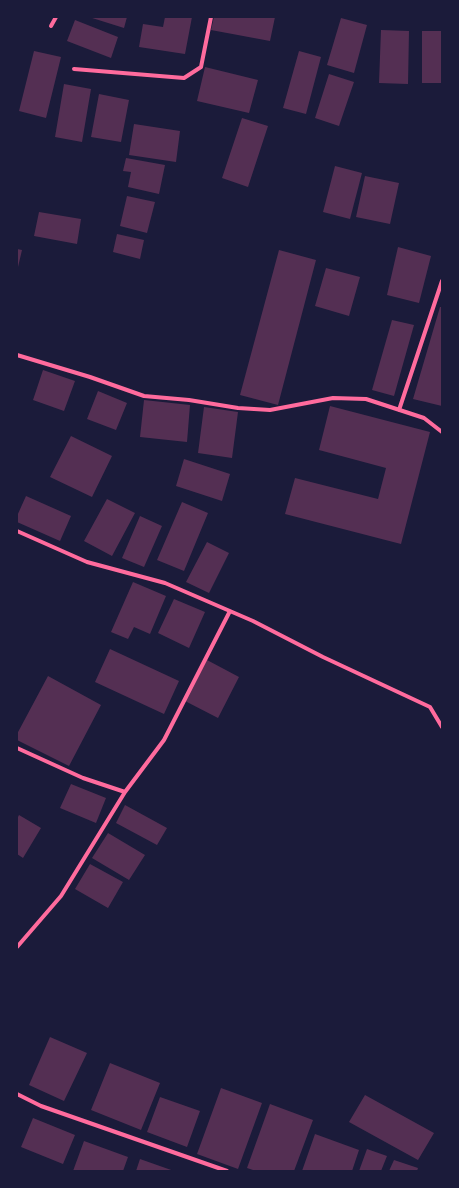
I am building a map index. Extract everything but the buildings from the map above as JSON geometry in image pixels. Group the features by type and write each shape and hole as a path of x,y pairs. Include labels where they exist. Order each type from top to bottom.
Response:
{"street":[{"path":"51,26 56,17"},
{"path":"74,69 184,78 201,67 211,17"},
{"path":"399,410 442,282"},
{"path":"17,355 90,377 144,396 189,400 238,408 270,410 333,398 366,399 424,418 442,432"},
{"path":"17,531 87,562 165,583 254,621 322,657 430,707 442,727"},
{"path":"17,947 61,896 125,792 164,740 230,611"},
{"path":"17,748 84,778 125,792"},
{"path":"17,1094 41,1106 227,1171"}]}
